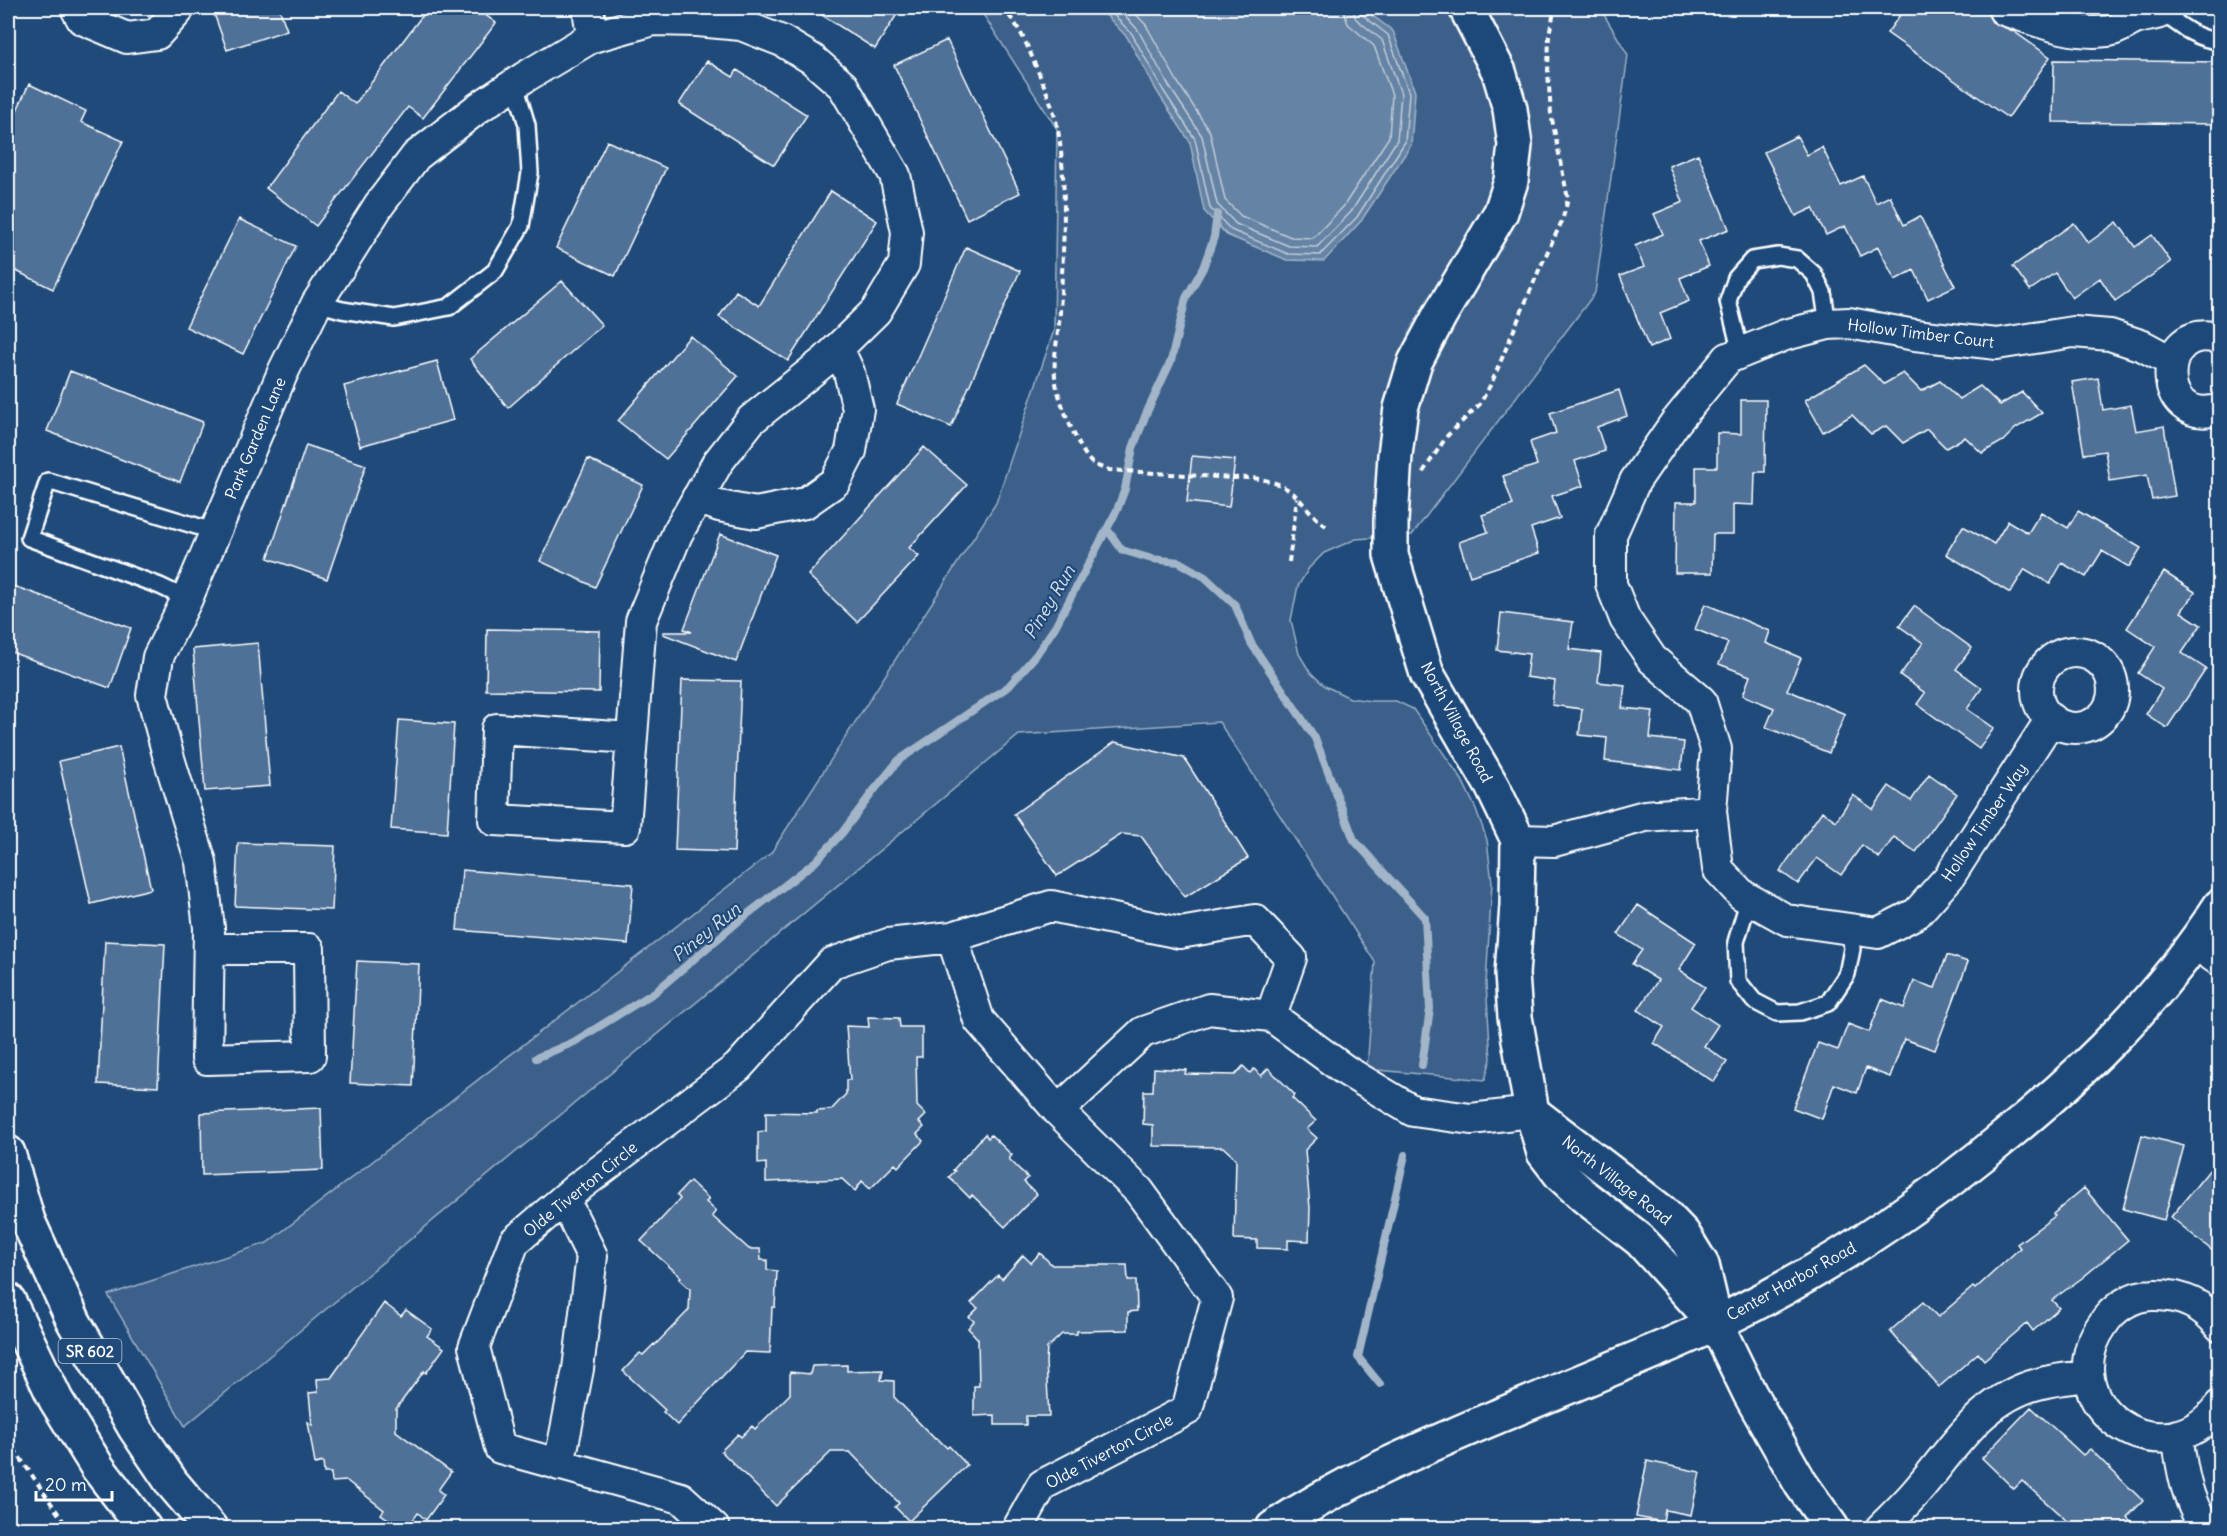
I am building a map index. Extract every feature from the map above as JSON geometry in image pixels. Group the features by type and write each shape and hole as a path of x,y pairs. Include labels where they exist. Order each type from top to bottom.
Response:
{"street":[{"path":"76,8 82,19 127,38 157,34 177,12 177,8"},
{"path":"588,8 592,37"},
{"name":"North Village Road","path":"1466,8 1499,72 1510,109 1515,145 1511,181 1502,212 1440,315 1415,362 1401,408 1398,427 1391,521 1391,555 1427,674 1492,786 1518,840 1517,906 1512,974 1518,1037 1532,1112 1544,1153 1561,1175 1584,1196 1640,1240 1716,1324 1774,1439 1801,1484 1832,1528"},
{"path":"2004,10 2067,31 2108,31 2125,26 2135,19 2165,10"},
{"name":"Park Garden Lane","path":"208,949 309,949 310,1056 207,1059 208,949 209,928 201,862 168,756 153,694 158,657 216,532 283,372 317,303 379,205 416,156 478,108 592,37 653,20 741,25 782,40 812,59 843,86 895,176 907,232 904,264 876,311 826,360 751,420 718,462 677,534 641,621 624,827 494,820 498,729 631,738"},
{"name":"Hollow Timber Court","path":"1711,811 1716,749 1701,701 1652,659 1626,619 1611,584 1611,535 1635,481 1675,423 1728,358 1785,335 1828,324 1849,323 1915,335 1997,344 2073,332 2110,335 2143,346 2171,361"},
{"path":"2220,339 2200,337 2187,342 2171,361 2169,373 2170,385 2175,396 2183,404 2193,410 2206,412 2220,409"},
{"path":"697,498 719,506 756,513 805,503 835,482 851,451 858,409 849,372 838,348"},
{"name":"Hollow Timber Way","path":"1711,811 1718,869 1742,896 1787,920 1878,933 1917,913 1949,877 2052,719"},
{"path":"1518,840 1554,842 1645,816 1711,811"},
{"name":"Olde Tiverton Circle","path":"714,1528 681,1498 500,1448 474,1347 514,1242 564,1199 738,1066 832,963 888,944 952,937 1051,906 1180,933 1255,920 1291,958 1271,1016"},
{"name":"Center Harbor Road","path":"1273,1528 1344,1485 1410,1453 1716,1324 1803,1278 1872,1236 1987,1151 2094,1060 2136,1015 2207,952 2220,906"},
{"name":"Olde Tiverton Circle","path":"952,937 979,1020 1058,1112 1139,1191 1217,1298 1187,1410 1042,1485 1018,1528"},
{"path":"1058,1112 1143,1032 1209,1009 1271,1016 1345,1070 1413,1111 1471,1119 1532,1112"},
{"name":"SR 602","path":"8,1153 28,1221 74,1322 135,1428 172,1483 210,1528"},
{"path":"559,1465 578,1369 592,1256 564,1199"},
{"path":"2220,1326 2212,1316 2192,1301 2169,1294 2147,1295 2126,1302 2108,1315 2095,1335 2088,1356 2088,1376 2094,1396 2106,1414 2123,1427 2143,1436 2164,1438 2177,1436 2196,1428 2211,1416 2220,1404"},
{"name":"SR 602","path":"8,1300 56,1400 98,1468 144,1528"},
{"path":"1881,1528 1916,1492 1966,1430 1990,1408 2037,1384 2088,1376"},
{"path":"2177,1436 2186,1491 2197,1516 2206,1528"}],"lane":[{"path":"2165,10 2183,28 2210,40 2220,40"},
{"path":"317,303 342,310 394,318 449,307 495,271 521,226 530,173 527,125 515,84"},
{"path":"1741,353 1728,301 1736,278 1752,260 1778,256 1797,259 1814,274 1823,292 1828,324"},
{"path":"186,599 160,586 28,538 48,481 216,532"},
{"path":"1749,899 1736,942 1738,981 1754,1001 1777,1013 1800,1012 1828,1003 1847,974 1852,948 1850,929"}],"path":[{"path":"1002,8 1012,17 1028,46 1043,82 1058,129 1062,185 1062,240 1060,314 1054,374 1059,398 1085,453 1093,464 1109,470 1233,478 1251,477 1273,481 1297,497 1313,517 1326,526"},
{"path":"1421,476 1447,436 1480,404 1492,382 1562,221 1568,199 1551,114 1548,72 1550,34 1555,8"},
{"path":"1289,562 1297,497"},
{"path":"8,1440 68,1528"}],"shaded area":[{"path":"979,8 1600,8 1628,55 1595,293 1412,535 1356,539 1324,553 1309,568 1298,586 1291,620 1299,654 1310,672 1325,686 1350,698 1396,701 1413,709 1462,780 1476,809 1487,840 1492,883 1486,984 1491,1059 1485,1080 1367,1069 1375,962 1219,722 1019,735 185,1426 108,1295 267,1243 771,853 996,503 1054,330 1057,129"}],"water":[{"path":"1099,8 1362,8 1393,31 1415,92 1411,145 1361,221 1324,261 1287,260 1227,235 1204,211 1190,142 1158,93 1127,37"}],"building":[{"path":"212,8 279,8 287,30 227,50"},
{"path":"428,8 476,8 496,23 423,118 408,107 316,226 266,188 338,91 355,104"},
{"path":"811,8 901,8 875,49"},
{"path":"1905,8 1979,8 1987,13 1992,22 2013,31 2050,57 2008,118 1887,33"},
{"path":"947,40 1020,193 967,219 894,65"},
{"path":"2054,60 2220,62 2220,124 2053,122"},
{"path":"707,61 733,77 737,70 807,115 774,165 679,104"},
{"path":"29,84 86,111 81,122 123,141 53,289 8,267 8,130"},
{"path":"1797,136 1807,155 1822,147 1841,186 1863,176 1876,203 1890,196 1904,225 1920,216 1955,286 1928,299 1914,270 1895,280 1878,247 1860,256 1845,226 1826,235 1813,208 1796,216 1764,152"},
{"path":"607,141 666,168 615,276 556,248"},
{"path":"1698,154 1729,229 1699,241 1709,266 1680,278 1689,301 1660,313 1670,339 1649,348 1620,276 1644,267 1635,246 1663,234 1654,214 1683,202 1669,166"},
{"path":"831,191 877,221 788,361 719,317 736,291 759,306"},
{"path":"239,219 296,246 243,354 186,327"},
{"path":"2117,222 2135,247 2152,235 2171,262 2115,301 2100,278 2072,298 2055,273 2030,290 2013,266 2074,223 2088,243"},
{"path":"966,247 1020,271 951,427 897,404"},
{"path":"562,281 602,325 508,408 470,359"},
{"path":"690,336 738,376 666,459 618,421"},
{"path":"437,361 453,420 360,446 344,386"},
{"path":"1864,365 1884,384 1903,373 1921,391 1940,381 1959,399 1980,386 2000,405 2022,392 2042,413 2016,428 2003,441 1982,453 1965,437 1946,448 1927,429 1903,443 1886,426 1871,434 1852,415 1823,432 1805,400"},
{"path":"70,371 203,422 180,482 47,431"},
{"path":"2098,378 2103,410 2131,405 2136,431 2164,426 2175,496 2152,500 2147,475 2110,481 2105,451 2084,454 2072,382"},
{"path":"1619,390 1627,416 1597,427 1605,451 1575,461 1583,486 1552,496 1560,518 1531,528 1539,553 1470,576 1459,542 1488,532 1482,515 1513,505 1503,476 1537,465 1530,442 1556,433 1550,413"},
{"path":"1741,400 1766,400 1765,472 1755,472 1754,505 1733,504 1733,534 1713,534 1712,573 1675,573 1676,502 1696,502 1696,467 1717,467 1717,433 1741,434"},
{"path":"306,445 366,465 327,579 268,558"},
{"path":"924,447 967,485 909,548 919,556 857,622 808,575"},
{"path":"1192,456 1235,460 1229,507 1187,502"},
{"path":"588,459 643,485 595,587 540,561"},
{"path":"2078,511 2141,548 2129,567 2102,551 2086,577 2062,563 2050,584 2025,569 2010,593 1946,554 1963,526 1994,544 2008,521 2028,533 2041,512 2068,528"},
{"path":"720,534 776,555 736,662 663,634 663,632 692,632 684,629"},
{"path":"2164,572 2195,592 2181,612 2201,625 2182,653 2206,669 2167,728 2146,714 2162,689 2138,673 2155,647 2127,628"},
{"path":"8,584 131,628 110,688 8,651"},
{"path":"1705,604 1770,631 1766,643 1801,658 1787,690 1845,714 1829,753 1766,727 1774,708 1743,695 1750,676 1719,664 1728,643 1695,629"},
{"path":"1914,606 1972,648 1956,669 1982,688 1967,709 1994,728 1979,749 1917,704 1925,693 1900,675 1923,643 1899,626"},
{"path":"1501,613 1573,622 1569,649 1601,653 1598,682 1625,685 1622,708 1653,711 1650,738 1684,742 1681,770 1605,761 1607,738 1579,735 1582,709 1552,705 1555,681 1526,677 1529,654 1497,650"},
{"path":"487,629 600,631 599,692 486,690"},
{"path":"258,643 270,786 205,791 193,649"},
{"path":"682,680 741,681 734,852 675,850"},
{"path":"399,720 454,724 447,833 391,829"},
{"path":"1115,742 1184,758 1248,858 1185,897 1141,836 1122,834 1057,876 1014,814"},
{"path":"119,747 151,889 91,904 59,761"},
{"path":"1929,774 1957,794 1916,852 1894,837 1879,858 1862,845 1841,875 1817,858 1798,884 1780,871 1822,811 1836,821 1853,795 1873,809 1889,786 1911,801"},
{"path":"238,843 335,846 332,910 235,906"},
{"path":"462,870 633,884 628,944 457,930"},
{"path":"1638,905 1696,943 1679,970 1705,987 1691,1007 1718,1025 1704,1046 1727,1062 1714,1082 1654,1043 1664,1027 1638,1010 1658,980 1632,964 1642,950 1618,934"},
{"path":"105,941 165,944 158,1087 98,1084"},
{"path":"1947,955 1968,962 1935,1050 1904,1039 1890,1077 1866,1068 1857,1093 1834,1084 1822,1119 1793,1108 1818,1043 1838,1050 1848,1024 1869,1032 1882,999 1904,1008 1914,981 1935,988"},
{"path":"357,961 419,964 413,1086 350,1083"},
{"path":"868,1017 899,1018 900,1027 922,1027 922,1057 916,1057 917,1106 926,1115 919,1122 924,1127 917,1134 923,1141 898,1167 895,1164 870,1189 862,1181 855,1191 842,1179 766,1182 766,1163 758,1164 758,1132 766,1131 766,1112 817,1113 817,1111 831,1110 846,1094 846,1080 850,1080 846,1026 869,1027"},
{"path":"1243,1066 1250,1073 1254,1069 1261,1076 1268,1068 1295,1095 1292,1098 1316,1121 1307,1129 1317,1138 1305,1150 1310,1208 1309,1241 1288,1240 1288,1249 1257,1248 1257,1240 1234,1239 1236,1159 1223,1147 1153,1146 1153,1125 1143,1124 1144,1091 1153,1091 1154,1068 1186,1070 1185,1074 1235,1075"},
{"path":"321,1108 323,1170 202,1175 201,1113"},
{"path":"985,1134 988,1138 991,1135 1012,1155 1009,1159 1028,1178 1024,1182 1037,1194 1005,1227 972,1195 970,1198 949,1177"},
{"path":"2142,1135 2184,1146 2164,1220 2123,1209"},
{"path":"2220,1157 2220,1257 2171,1217"},
{"path":"690,1181 709,1199 706,1202 716,1211 712,1216 749,1249 760,1249 761,1260 767,1260 767,1270 777,1271 775,1307 772,1307 770,1353 745,1352 677,1425 663,1412 665,1410 623,1371 640,1353 643,1355 655,1345 689,1310 690,1289 679,1279 681,1277 641,1241 680,1199 677,1195"},
{"path":"2084,1188 2128,1240 2052,1300 2059,1308 2033,1331 2027,1323 1984,1360 1978,1353 1939,1387 1890,1331 1923,1302 1938,1317 1973,1287 1975,1289 2020,1248 2017,1244 2055,1216 2053,1214"},
{"path":"1040,1253 1052,1265 1127,1265 1128,1280 1136,1280 1137,1311 1128,1312 1128,1330 1077,1331 1077,1334 1062,1334 1047,1348 1049,1416 1026,1416 1026,1425 995,1425 995,1415 974,1416 974,1386 979,1386 978,1339 968,1328 974,1321 969,1317 978,1308 971,1303 998,1275 1002,1279 1023,1255 1031,1263"},
{"path":"384,1303 401,1316 406,1310 432,1329 427,1336 444,1348 396,1409 396,1431 451,1472 438,1490 444,1495 426,1520 418,1513 407,1528 401,1528 381,1514 384,1510 347,1481 332,1482 331,1473 324,1473 323,1462 315,1464 308,1422 312,1425 309,1393 318,1392 317,1379 331,1378"},
{"path":"847,1365 847,1371 883,1370 881,1380 894,1381 894,1397 935,1439 937,1438 947,1448 949,1446 967,1465 909,1521 895,1507 899,1503 850,1452 831,1452 776,1506 721,1451 738,1434 741,1437 752,1426 755,1429 790,1394 790,1372 810,1374 812,1366"},
{"path":"2031,1407 2083,1455 2090,1449 2143,1501 2127,1517 2138,1528 2075,1528 2022,1481 2014,1489 1982,1458"},
{"path":"1647,1461 1700,1472 1691,1515 1665,1510 1663,1522 1636,1517"}],"waterway":[{"name":"Piney Run","path":"536,1058 574,1042 655,992 740,920 815,862 842,833 899,760 1009,686 1036,655 1055,627 1117,510 1125,489 1133,448 1171,361 1186,298 1203,268 1214,237 1217,214"},
{"path":"1107,529 1122,550 1152,559 1179,562 1205,577 1235,605 1251,643 1315,738 1354,840 1425,918 1430,1009 1422,1065"},
{"path":"1380,1384 1358,1357 1405,1155"}]}
